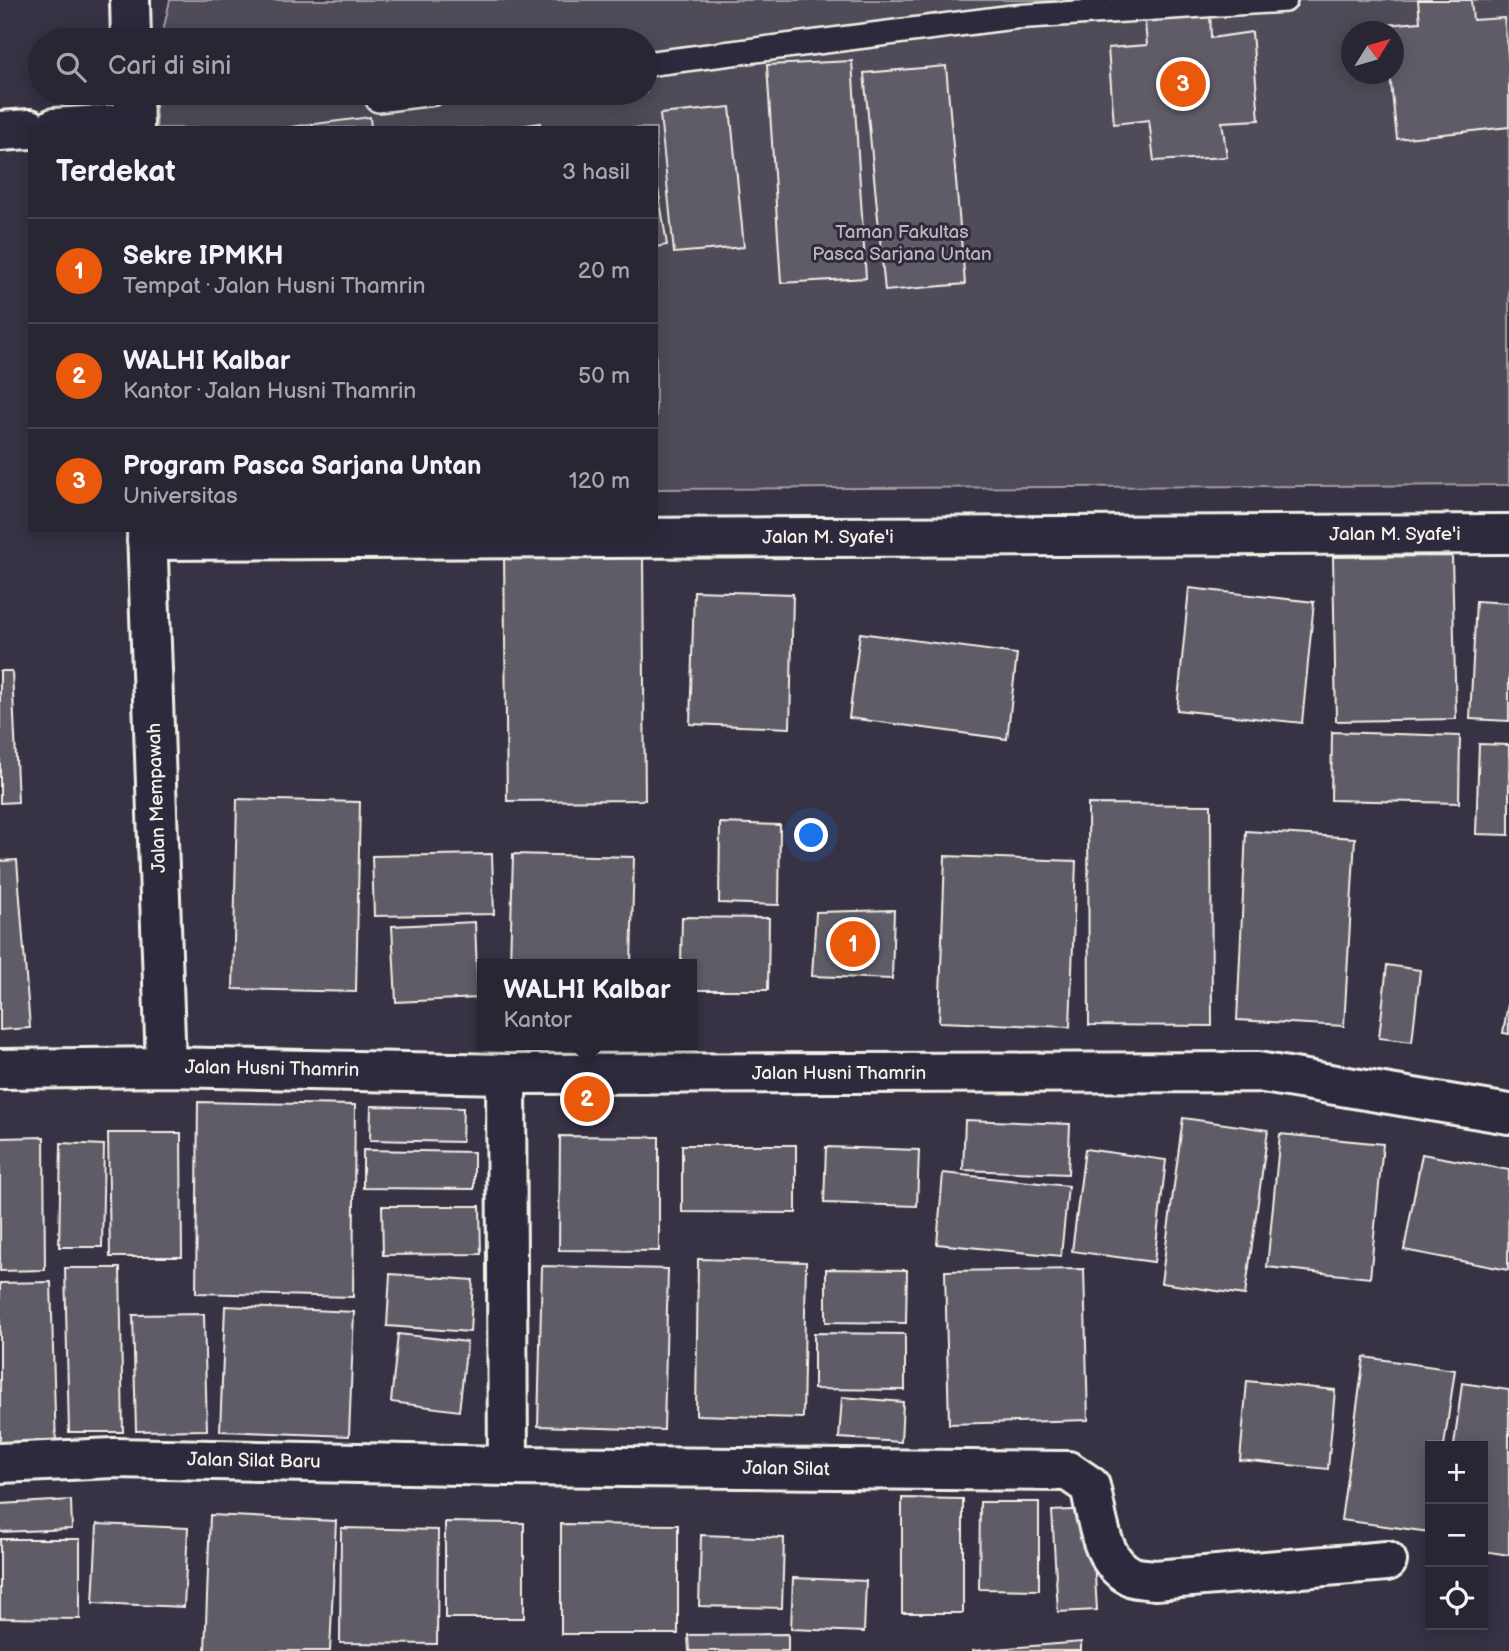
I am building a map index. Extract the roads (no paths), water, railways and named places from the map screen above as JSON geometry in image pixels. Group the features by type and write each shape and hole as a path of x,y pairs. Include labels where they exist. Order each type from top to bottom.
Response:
{"street":[{"path":"130,0 131,28"},
{"path":"66,126 133,115"},
{"path":"0,131 28,129"},
{"name":"Jalan M. Syafe'i","path":"147,535 1509,534"},
{"name":"Jalan Mempawah","path":"147,535 166,1067"},
{"name":"Jalan Husni Thamrin","path":"0,1069 166,1067 506,1074 1258,1072 1509,1114"},
{"path":"506,1074 508,1466"},
{"name":"Jalan Silat Baru","path":"0,1463 114,1458 508,1466"},
{"name":"Jalan Silat","path":"508,1466 1068,1471 1082,1478 1090,1486 1108,1556 1118,1568 1135,1578 1155,1580 1387,1561"}],"lane":[{"path":"658,62 1013,17 1285,0"}],"place":[{"name":"Program Pasca Sarjana Untan","path":"1183,84"},
{"name":"Sekre IPMKH","path":"853,944"},
{"name":"WALHI Kalbar","path":"587,1099"}],"park label":[{"name":"Taman Fakultas Pasca Sarjana Untan","path":"902,243"}]}
